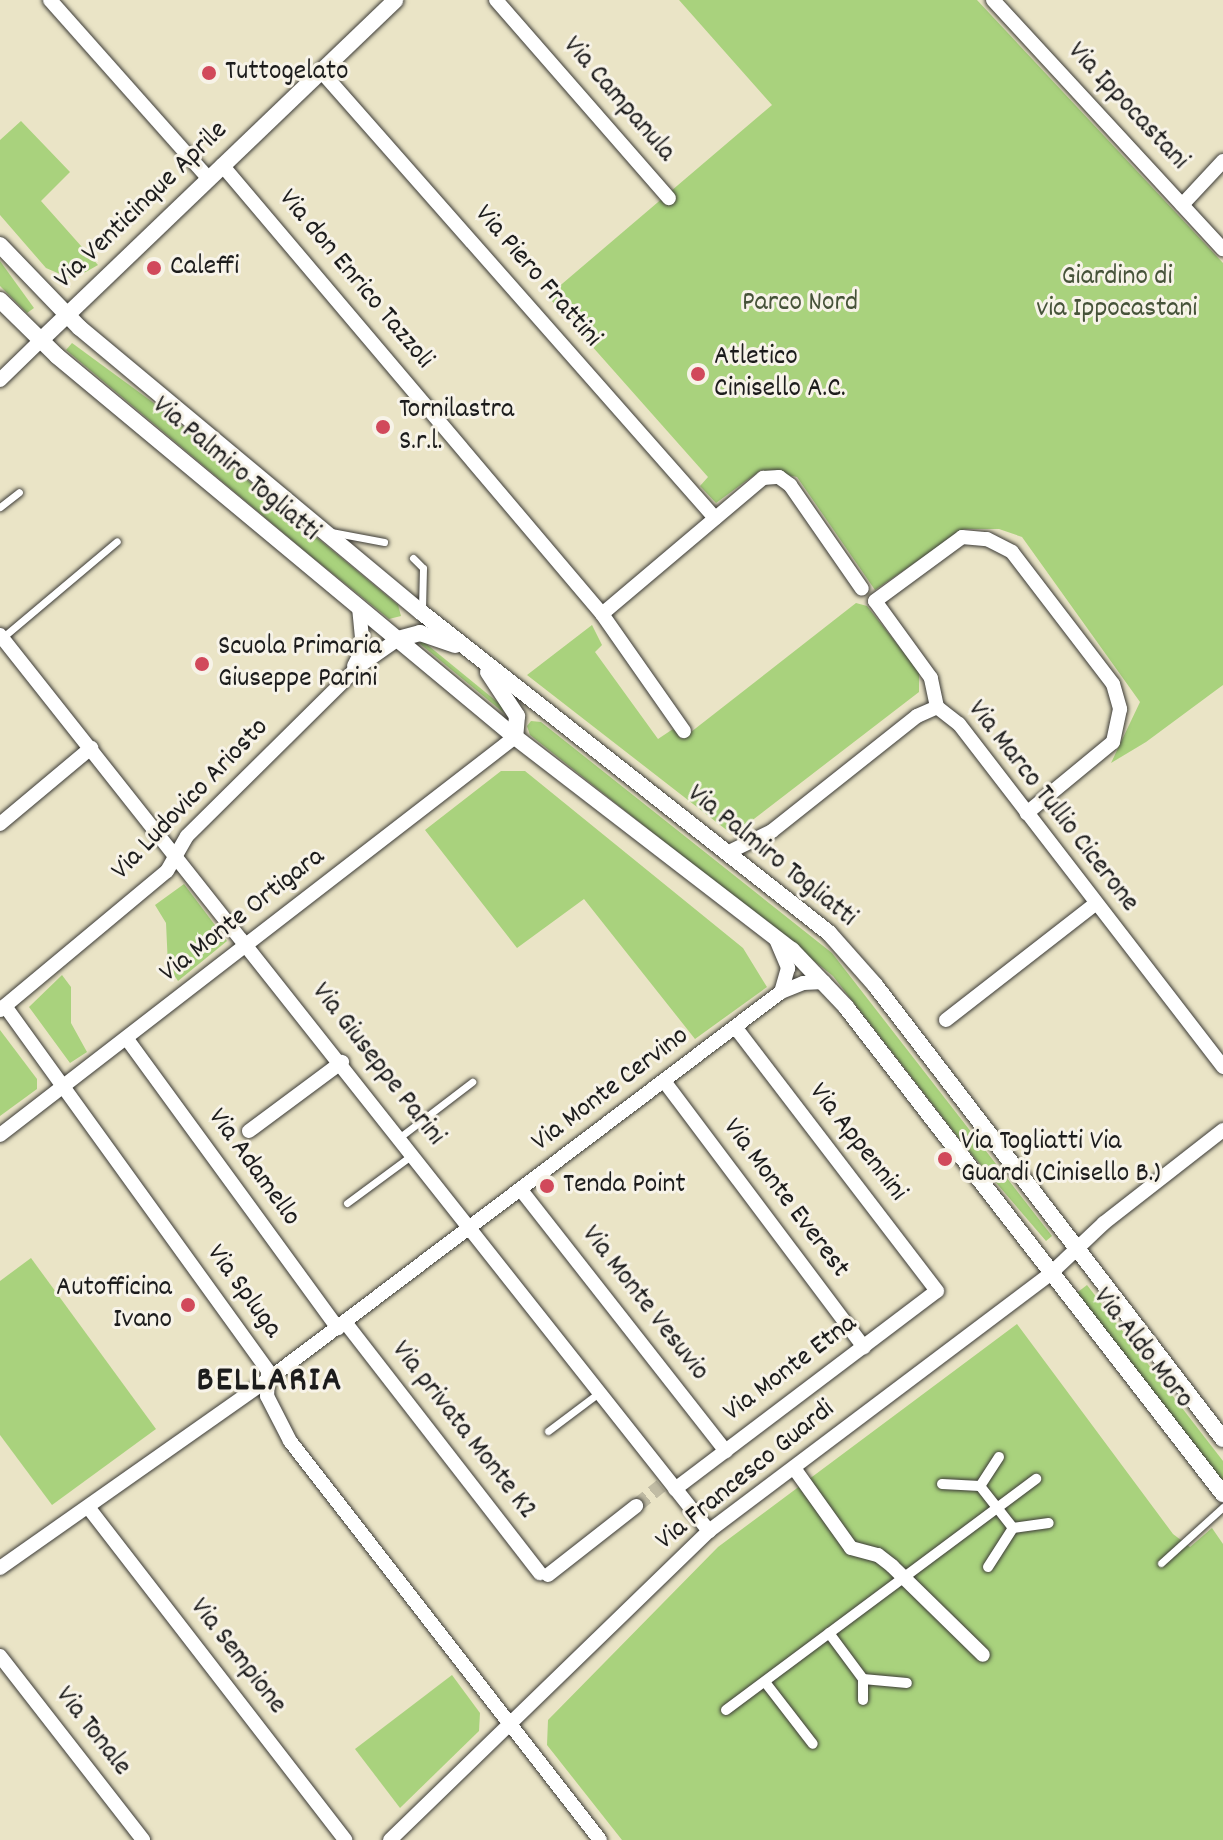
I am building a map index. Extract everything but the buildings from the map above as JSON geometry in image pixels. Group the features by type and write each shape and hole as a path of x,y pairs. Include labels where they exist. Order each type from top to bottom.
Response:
{"street":[{"path":"50,0 208,178"},
{"name":"Via Venticinque Aprile","path":"0,380 395,0"},
{"name":"Via Campanula","path":"496,0 669,198"},
{"name":"Via Ippocastani","path":"993,0 1223,249"},
{"name":"Via Piero Frattini","path":"321,71 715,518"},
{"path":"1182,205 1223,161"},
{"name":"Via don Enrico Tazzoli","path":"222,165 602,614 684,731"},
{"name":"Via Palmiro Togliatti","path":"0,245 67,314 464,648 808,914 861,968 1077,1247"},
{"name":"Via Palmiro Togliatti","path":"0,300 40,341 515,737 772,932 824,982 1050,1274"},
{"path":"602,614 763,478 779,477 790,485 862,589"},
{"path":"937,707 931,678 875,601 962,537 987,539 1012,552 1113,684 1120,709 1113,742 1027,813"},
{"name":"Via Ludovico Ariosto","path":"342,684 363,648 359,607"},
{"path":"398,639 420,633 464,648"},
{"name":"Via Giuseppe Parini","path":"1,637 249,944 600,1392 668,1485 709,1531"},
{"name":"Via Ludovico Ariosto","path":"2,1008 162,877 187,836 342,684 398,639"},
{"name":"Via Palmiro Togliatti","path":"481,661 515,711 515,737"},
{"name":"Via Marco Tullio Cicerone","path":"729,852 772,831 917,716 937,707 959,724 1223,1067"},
{"name":"Via Monte Ortigara","path":"0,1135 515,737"},
{"path":"0,824 91,748"},
{"path":"946,1020 1095,904"},
{"path":"772,932 788,968 781,992"},
{"path":"781,992 803,983 824,982"},
{"name":"Via Monte Cervino","path":"0,1568 266,1381 781,992"},
{"name":"Via Spluga","path":"2,1008 64,1086 268,1371 267,1396 290,1441 600,1840"},
{"name":"Via Appennini","path":"735,1027 937,1291"},
{"name":"Via Adamello","path":"127,1039 341,1325"},
{"path":"249,1131 342,1062"},
{"name":"Via Monte Everest","path":"664,1081 864,1347"},
{"path":"1077,1247 1223,1130"},
{"name":"Via Monte Vesuvio","path":"521,1190 726,1451"},
{"name":"Via Francesco Guardi","path":"390,1840 511,1727 709,1531 1050,1274 1077,1247"},
{"name":"Via Aldo Moro","path":"1077,1247 1223,1439"},
{"name":"Via Aldo Moro","path":"1050,1274 1223,1494"},
{"name":"Via Monte Etna","path":"668,1485 726,1451 937,1291"},
{"name":"Via privata Monte K2","path":"341,1325 544,1574 636,1506"},
{"path":"980,1486 999,1457"},
{"path":"794,1468 851,1548 878,1555 904,1576 983,1655"},
{"path":"726,1710 1036,1479"},
{"path":"942,1484 980,1486 1013,1528"},
{"name":"Via Sempione","path":"88,1507 345,1840"},
{"path":"988,1567 1013,1528 1049,1523"},
{"path":"829,1633 863,1679 863,1700"},
{"name":"Via Tonale","path":"0,1656 143,1840"},
{"path":"863,1679 907,1683"},
{"path":"765,1682 813,1744"}],"lane":[{"path":"0,507 19,492"},
{"path":"324,531 384,542"},
{"path":"1,637 117,541"},
{"path":"413,558 423,568 421,612"},
{"path":"400,1137 472,1082"},
{"path":"347,1203 414,1154"},
{"path":"548,1431 600,1392"},
{"path":"1161,1563 1223,1507"}],"green space":[{"path":"679,0 977,0 1223,263 1223,685 1146,742 1111,763 1140,702 1022,537 999,529 964,529 875,590 797,477 761,470 716,503 700,486 708,477 551,300 549,295 772,105"},
{"path":"21,121 70,172 41,201 98,265 84,273 69,278 46,268 0,215 0,140"},
{"path":"0,261 34,308 27,313 0,286"},
{"path":"72,343 162,409 398,605 401,616 389,619 311,556 66,350"},
{"path":"856,603 867,606 919,672 919,692 733,835 527,675 592,625 602,645 595,652 658,739 673,729 682,739"},
{"path":"424,642 501,705 504,713 419,643"},
{"path":"531,721 541,722 832,953 1052,1236 1046,1241 968,1150 833,976 530,735 527,726"},
{"path":"501,771 525,771 743,948 767,987 695,1039 584,899 517,948 425,830"},
{"path":"184,884 227,941 178,981 168,966 166,923 155,905"},
{"path":"62,975 71,987 71,1023 87,1052 70,1063 29,1007"},
{"path":"0,1030 37,1079 37,1089 0,1116"},
{"path":"31,1258 156,1429 52,1505 0,1435 0,1281"},
{"path":"1087,1285 1223,1461 1223,1489 1074,1295"},
{"path":"1017,1324 1173,1534 1190,1547 1212,1528 1223,1544 1223,1840 622,1840 547,1745 548,1720 718,1547"},
{"path":"452,1675 480,1713 479,1731 400,1808 355,1749"}],"tunnel":[{"path":"636,1506 661,1486"}],"place":[{"name":"Tuttogelato","path":"209,73"},
{"name":"Caleffi","path":"154,268"},
{"name":"Atletico Cinisello A.C.","path":"698,374"},
{"name":"Tornilastra S.r.l.","path":"383,427"},
{"name":"Scuola Primaria Giuseppe Parini","path":"202,664"},
{"name":"Via Togliatti Via Guardi (Cinisello B.)","path":"945,1159"},
{"name":"Tenda Point","path":"547,1186"},
{"name":"Autofficina Ivano","path":"188,1305"}],"district":[{"name":"BELLARIA","path":"270,1383"}],"park label":[{"name":"Giardino di via Ippocastani","path":"1117,294"},
{"name":"Parco Nord","path":"800,304"}]}
